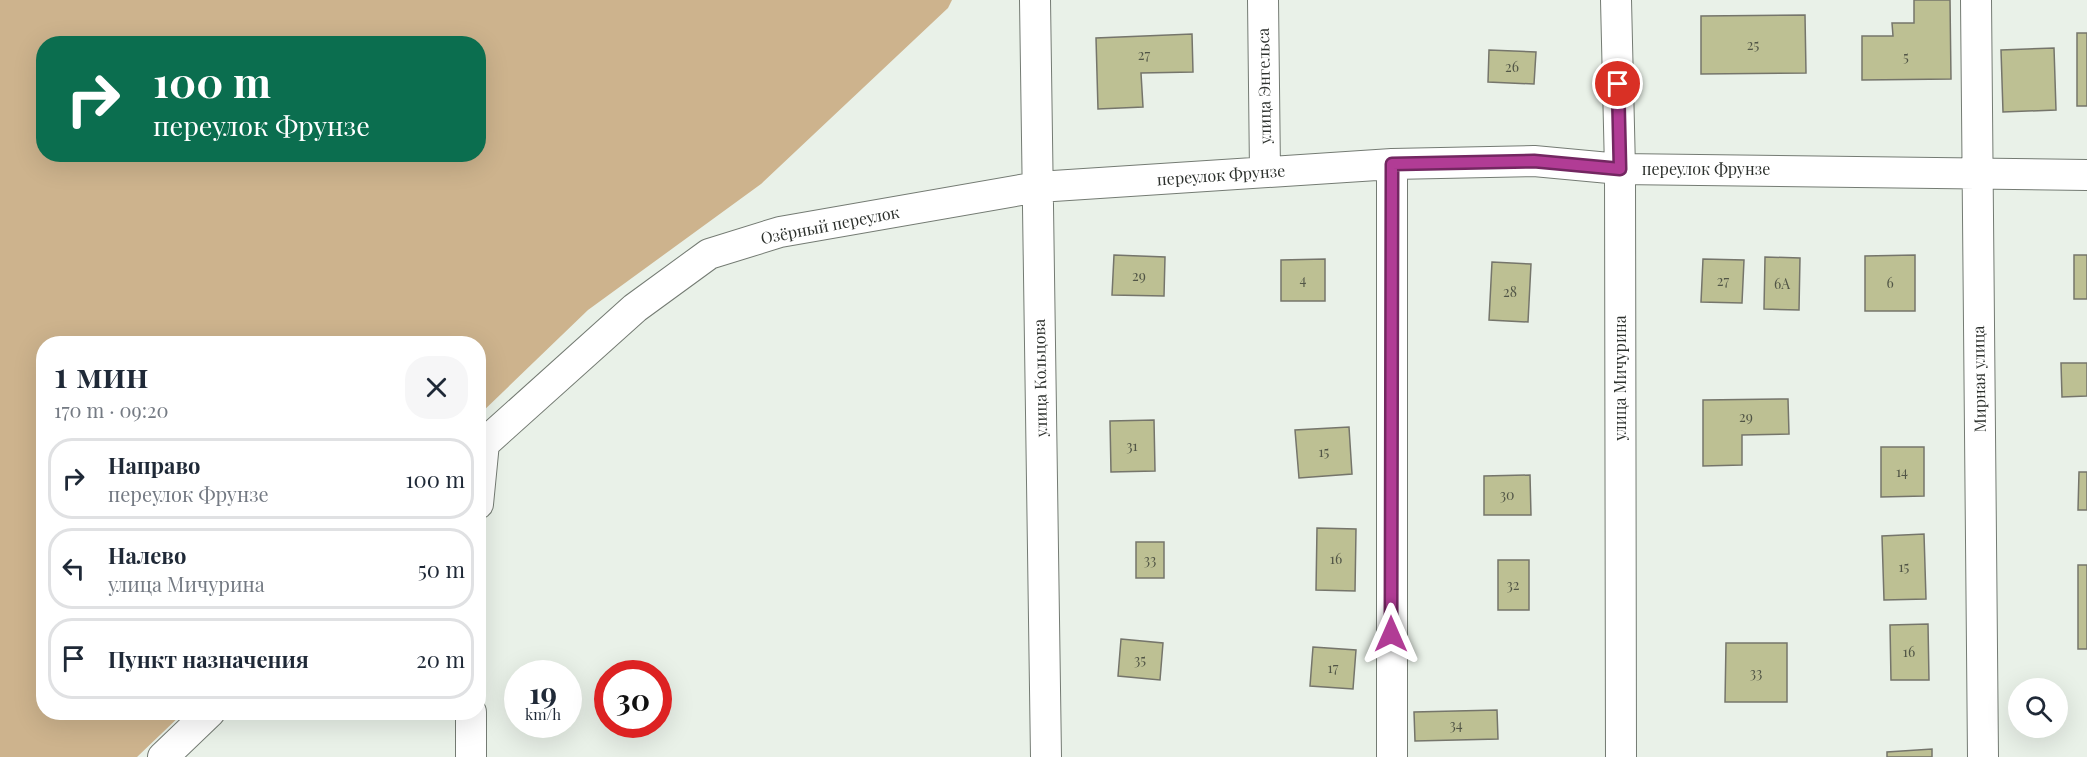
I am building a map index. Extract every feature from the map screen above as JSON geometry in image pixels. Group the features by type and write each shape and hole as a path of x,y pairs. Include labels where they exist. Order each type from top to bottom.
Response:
{"street":[{"name":"улица Кольцова","path":"1035,0 1046,757"},
{"name":"улица Энгельса","path":"1263,0 1265,172"},
{"name":"улица Мичурина","path":"1616,0 1620,169 1621,757"},
{"name":"Мирная улица","path":"1976,0 1983,757"},
{"name":"переулок Фрунзе","path":"1038,188 1392,164 1534,161 1620,169 2087,175"},
{"path":"1392,164 1392,757"},
{"name":"Озёрный переулок","path":"486,442 635,308 709,254 780,232 1038,188"},
{"path":"163,757 202,720"},
{"path":"471,720 471,757"}],"shaded area":[{"path":"0,0 952,0 948,8 761,184 588,310 486,408 486,336 36,336 36,720 176,720 137,757 0,757"}],"building":[{"path":"1914,0 1950,0 1951,79 1862,80 1862,36 1893,36 1892,23 1914,23"},
{"path":"1805,15 1806,73 1701,74 1701,16"},
{"path":"2077,33 2087,33 2087,106 2077,106"},
{"path":"1192,34 1193,72 1141,73 1143,107 1098,109 1096,38"},
{"path":"2054,48 2056,110 2003,112 2001,50"},
{"path":"1489,50 1536,52 1534,84 1488,82"},
{"path":"1114,255 1165,257 1164,296 1112,295"},
{"path":"1915,255 1915,311 1865,311 1865,256"},
{"path":"2074,255 2087,255 2087,299 2074,299"},
{"path":"1765,257 1800,258 1799,310 1764,309"},
{"path":"1325,259 1325,301 1281,301 1281,260"},
{"path":"1703,259 1744,260 1742,303 1701,302"},
{"path":"1492,262 1531,264 1528,322 1489,320"},
{"path":"2061,363 2087,363 2087,396 2062,397"},
{"path":"1788,399 1789,434 1742,435 1742,465 1703,466 1703,400"},
{"path":"1154,420 1155,471 1111,472 1110,421"},
{"path":"1349,427 1352,474 1299,478 1295,430"},
{"path":"1881,447 1924,447 1924,496 1881,497"},
{"path":"2079,472 2087,472 2087,510 2078,510"},
{"path":"1530,475 1531,515 1484,515 1484,476"},
{"path":"1317,528 1356,529 1355,591 1316,590"},
{"path":"1924,534 1926,599 1884,600 1882,536"},
{"path":"1136,542 1164,542 1164,578 1136,578"},
{"path":"1498,560 1529,560 1529,610 1498,610"},
{"path":"2078,565 2087,565 2087,649 2078,649"},
{"path":"1928,624 1929,680 1891,680 1890,625"},
{"path":"1121,639 1163,643 1160,680 1118,676"},
{"path":"1726,643 1787,643 1787,702 1725,702"},
{"path":"1313,647 1356,650 1353,689 1310,686"},
{"path":"1497,710 1498,739 1415,741 1414,712"},
{"path":"1932,749 1932,757 1887,757 1887,752"}],"route":[{"path":"1391,634 1392,164 1534,161 1620,169 1618,84"}]}
